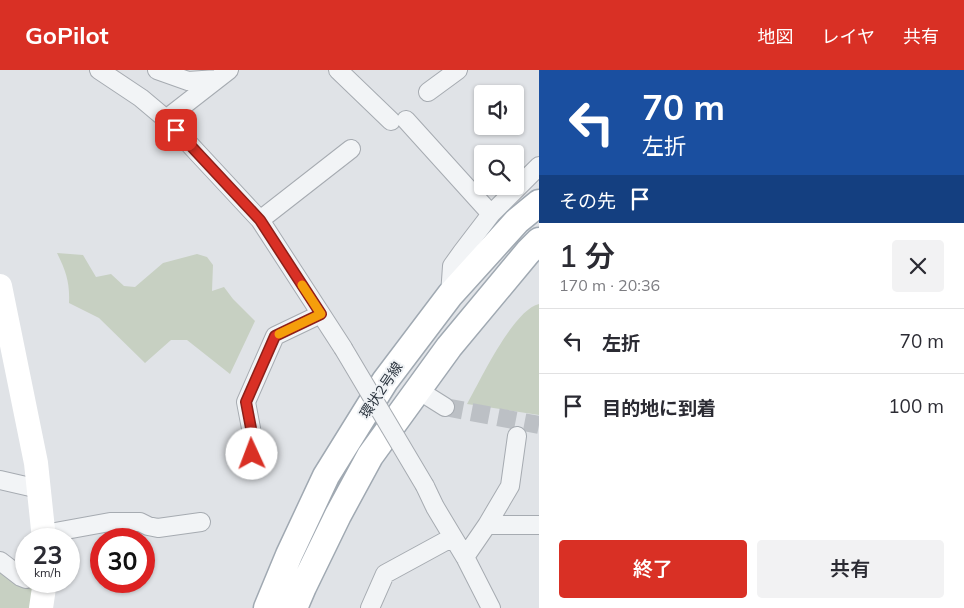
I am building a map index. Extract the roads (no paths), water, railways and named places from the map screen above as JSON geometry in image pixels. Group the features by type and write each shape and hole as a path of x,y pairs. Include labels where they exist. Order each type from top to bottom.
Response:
{"main road":[{"path":"517,221 539,198"},
{"name":"環状2号線","path":"267,608 288,555 326,476 385,381 450,296 517,221 539,202"},
{"name":"環状2号線","path":"294,608 338,515 370,456 449,347 535,246"}],"street":[{"path":"99,70 141,98 166,119 260,220 344,348 426,486 435,507 465,557 491,608"},
{"path":"156,70 188,81 223,74"},
{"path":"338,70 396,119 490,214"},
{"path":"428,92 458,70"},
{"path":"166,119 223,74"},
{"path":"260,220 351,150"},
{"path":"450,296 452,266 490,214 539,166"},
{"path":"0,286 36,463 43,528"},
{"path":"252,454 254,444 246,402 275,336 321,314"},
{"path":"418,390 445,407"},
{"path":"465,557 510,486 517,436"},
{"path":"0,480 39,490"},
{"path":"80,529 110,522 140,522 158,528 202,522"},
{"path":"487,525 539,524"},
{"path":"370,608 385,574 452,537"},
{"path":"0,561 15,572"}],"tunnel":[{"path":"445,407 539,425"}]}
